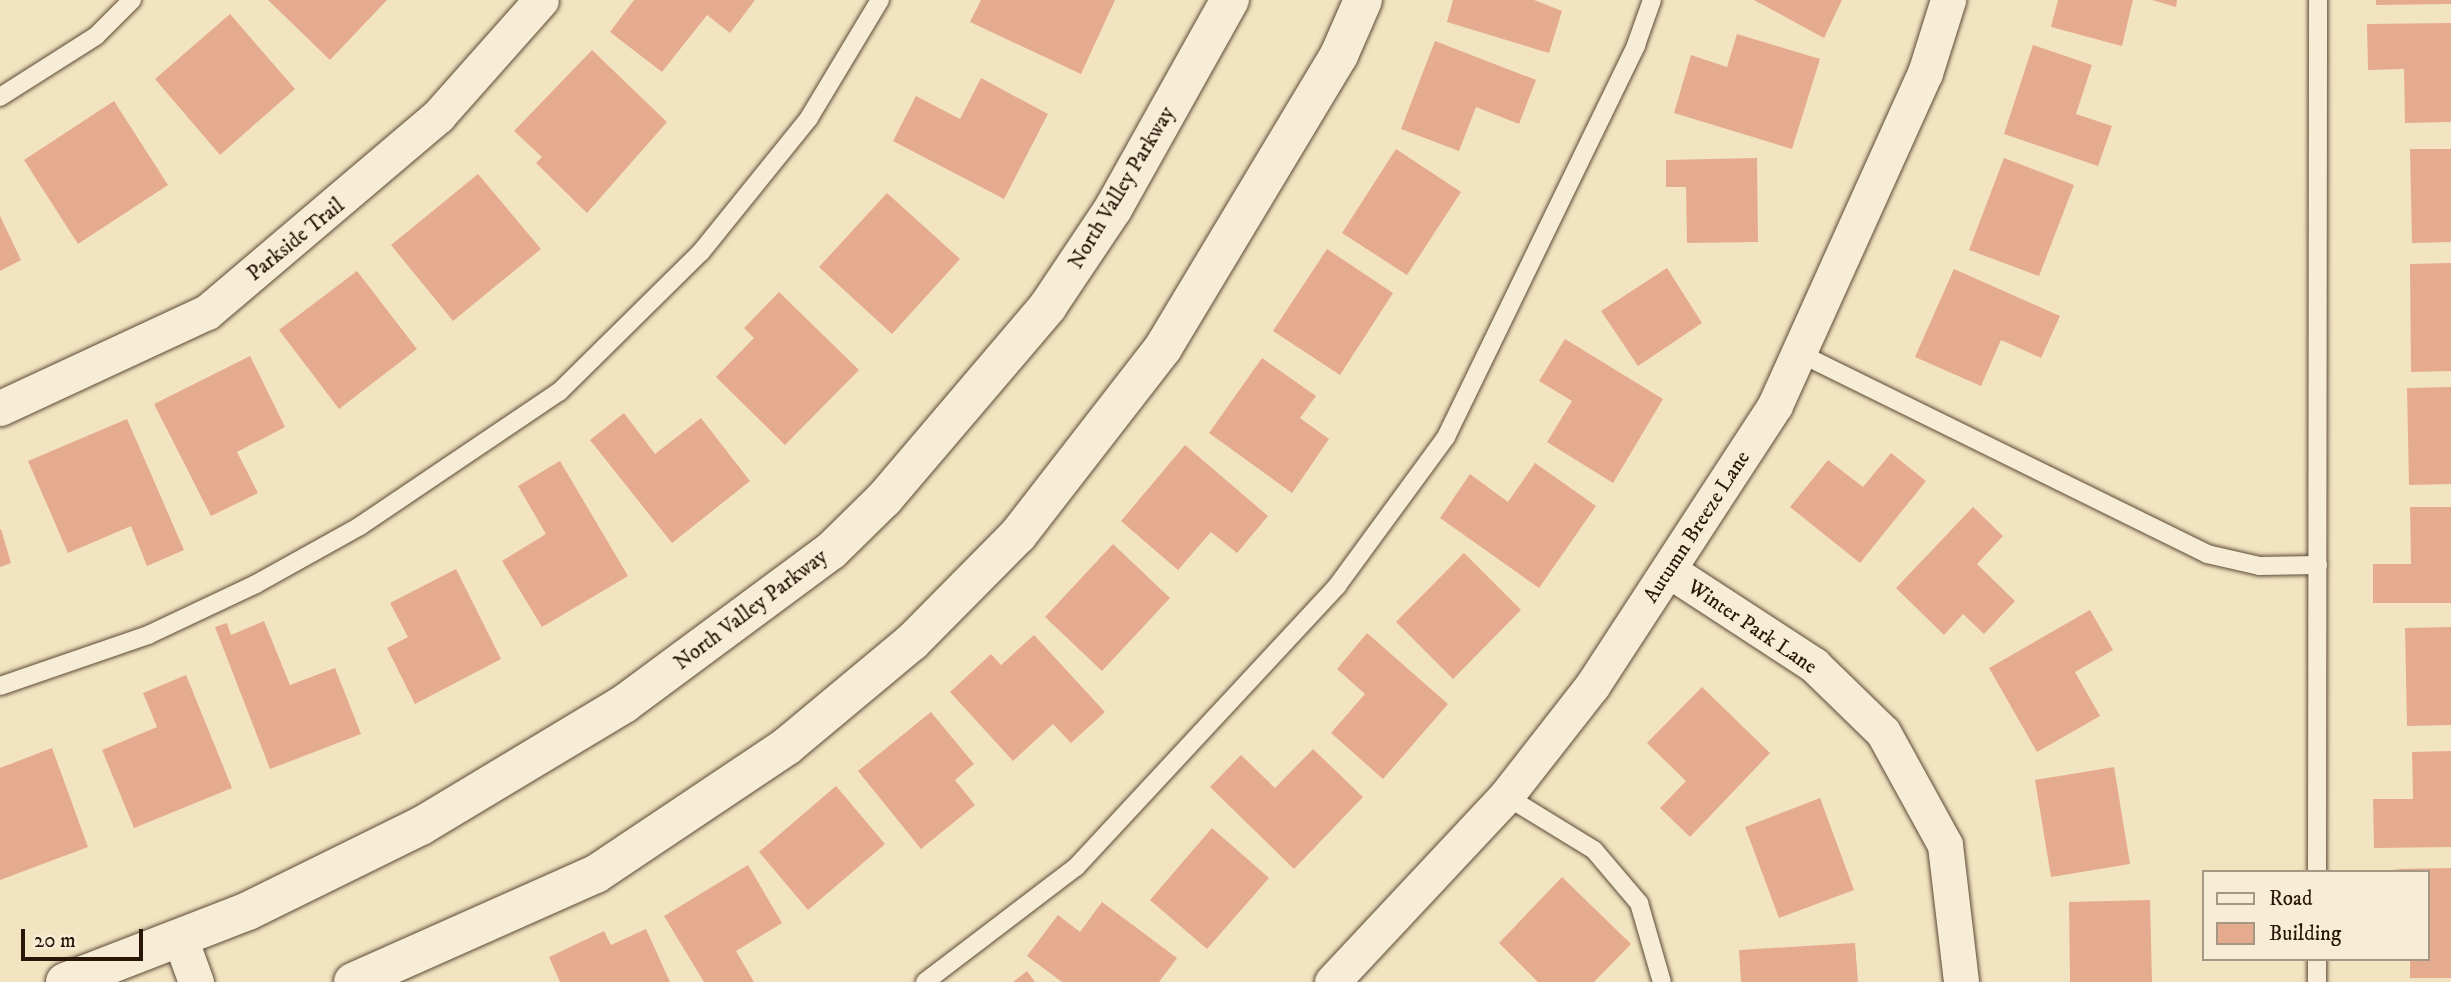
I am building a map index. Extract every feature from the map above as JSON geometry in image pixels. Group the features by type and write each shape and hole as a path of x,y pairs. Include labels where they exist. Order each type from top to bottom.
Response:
{"street":[{"name":"Parkside Trail","path":"0,408 207,312 438,116 541,0"},
{"name":"North Valley Parkway","path":"65,982 248,912 433,818 624,704 831,551 884,499 1048,306 1113,209 1230,0"},
{"path":"353,982 596,874 788,746 912,642 1018,535 1163,348 1339,55 1363,0"},
{"name":"Autumn Breeze Lane","path":"1332,982 1506,796 1670,571 1775,405 1925,73 1948,0"},
{"name":"Winter Park Lane","path":"1670,571 1814,666 1883,732 1945,845 1961,982"},
{"path":"180,938 196,982"}],"lane":[{"path":"0,97 96,36 132,0"},
{"path":"0,686 148,635 256,584 360,526 559,392 701,252 809,118 880,0"},
{"path":"925,982 1076,867 1337,586 1446,437 1630,58 1651,0"},
{"path":"2317,870 2318,0"},
{"path":"1799,353 2207,554 2260,566 2318,565"},
{"path":"1506,796 1594,850 1639,902 1662,982"},
{"path":"2317,961 2317,982"}],"building":[{"path":"268,0 387,0 330,60"},
{"path":"634,0 755,0 730,33 707,15 662,72 610,32"},
{"path":"981,0 1115,0 1081,74 970,22"},
{"path":"1453,0 1534,0 1562,11 1549,53 1447,22"},
{"path":"1754,0 1842,0 1824,38"},
{"path":"2058,0 2133,0 2122,46 2051,27"},
{"path":"2152,0 2177,0 2176,7"},
{"path":"2376,0 2451,0 2451,4 2376,5"},
{"path":"230,14 295,89 220,155 155,79"},
{"path":"2451,23 2451,122 2405,123 2404,69 2368,70 2367,24"},
{"path":"1737,34 1820,59 1792,149 1674,113 1691,55 1727,67"},
{"path":"1435,41 1536,80 1519,124 1476,107 1459,151 1401,129"},
{"path":"2033,45 2092,65 2076,114 2112,126 2098,166 2004,134"},
{"path":"592,50 667,122 587,213 536,163 542,157 514,131"},
{"path":"981,78 1048,114 1004,199 893,141 916,96 960,119"},
{"path":"114,101 168,185 78,244 24,160"},
{"path":"1396,149 1461,192 1407,275 1342,233"},
{"path":"2410,149 2451,149 2451,242 2412,243"},
{"path":"1757,158 1758,242 1687,243 1686,187 1666,187 1666,160"},
{"path":"2004,158 2074,185 2039,276 1969,250"},
{"path":"478,174 541,249 453,321 391,245"},
{"path":"887,193 960,259 892,334 819,267"},
{"path":"0,216 21,260 0,271"},
{"path":"1327,249 1393,293 1340,375 1273,331"},
{"path":"2451,263 2451,371 2411,372 2410,264"},
{"path":"1667,268 1702,323 1638,366 1601,311"},
{"path":"1954,269 2060,316 2041,358 2001,340 1981,386 1915,357"},
{"path":"357,271 417,349 339,409 279,330"},
{"path":"779,292 859,370 785,445 716,377 754,338 744,328"},
{"path":"1565,339 1663,399 1613,483 1547,442 1572,401 1539,381"},
{"path":"250,356 285,427 237,452 258,493 211,516 154,404"},
{"path":"1262,358 1316,396 1300,418 1329,439 1292,493 1209,433"},
{"path":"2451,387 2451,484 2409,485 2407,388"},
{"path":"624,413 655,454 701,418 750,481 672,543 590,440"},
{"path":"127,419 184,550 147,566 131,526 68,553 28,461"},
{"path":"1185,445 1268,516 1237,553 1211,532 1178,570 1121,521"},
{"path":"1891,453 1926,481 1860,563 1790,507 1828,460 1863,487"},
{"path":"560,461 628,576 542,627 502,561 546,534 518,486"},
{"path":"1535,463 1596,506 1539,588 1440,518 1470,474 1508,502"},
{"path":"1973,507 2003,536 1977,564 2015,601 1984,634 1963,614 1944,635 1896,588"},
{"path":"2410,507 2451,507 2451,603 2373,603 2373,564 2411,564"},
{"path":"0,530 11,563 0,567"},
{"path":"1113,544 1170,598 1102,671 1045,617"},
{"path":"1464,553 1521,610 1453,679 1396,622"},
{"path":"456,569 501,659 415,704 387,648 408,637 390,603"},
{"path":"2090,610 2113,650 2075,672 2100,716 2037,752 1989,668"},
{"path":"264,621 290,685 335,668 361,734 270,769 215,627 227,623 231,635"},
{"path":"2451,627 2451,725 2407,726 2405,628"},
{"path":"1367,633 1448,704 1383,779 1331,733 1365,694 1337,669"},
{"path":"1034,635 1105,712 1071,743 1053,724 1013,761 950,692 991,654 1001,665"},
{"path":"186,675 232,788 134,828 102,750 157,727 143,693"},
{"path":"1702,687 1770,753 1690,837 1660,808 1686,781 1647,743"},
{"path":"931,712 974,764 955,780 975,805 921,849 858,771"},
{"path":"52,748 88,847 0,880 0,768"},
{"path":"1313,749 1363,797 1294,869 1210,787 1241,755 1275,788"},
{"path":"2451,751 2451,847 2374,848 2373,799 2413,799 2412,752"},
{"path":"2114,767 2130,864 2051,877 2035,780"},
{"path":"836,786 885,844 808,910 759,852"},
{"path":"1820,798 1854,890 1779,918 1745,827"},
{"path":"1212,828 1269,878 1207,949 1150,900"},
{"path":"748,865 782,923 736,951 754,982 704,982 664,916"},
{"path":"2451,868 2451,978 2410,978 2410,961 2430,961 2430,870 2391,869"},
{"path":"1562,877 1631,944 1594,982 1538,982 1499,943"},
{"path":"2150,900 2152,982 2070,982 2069,902"},
{"path":"1102,902 1177,958 1159,982 1062,982 1027,956 1058,915 1080,932"},
{"path":"646,929 670,982 560,982 549,957 604,931 611,945"},
{"path":"1855,943 1858,982 1741,982 1739,950"},
{"path":"1027,971 1035,982 1013,982"}]}
